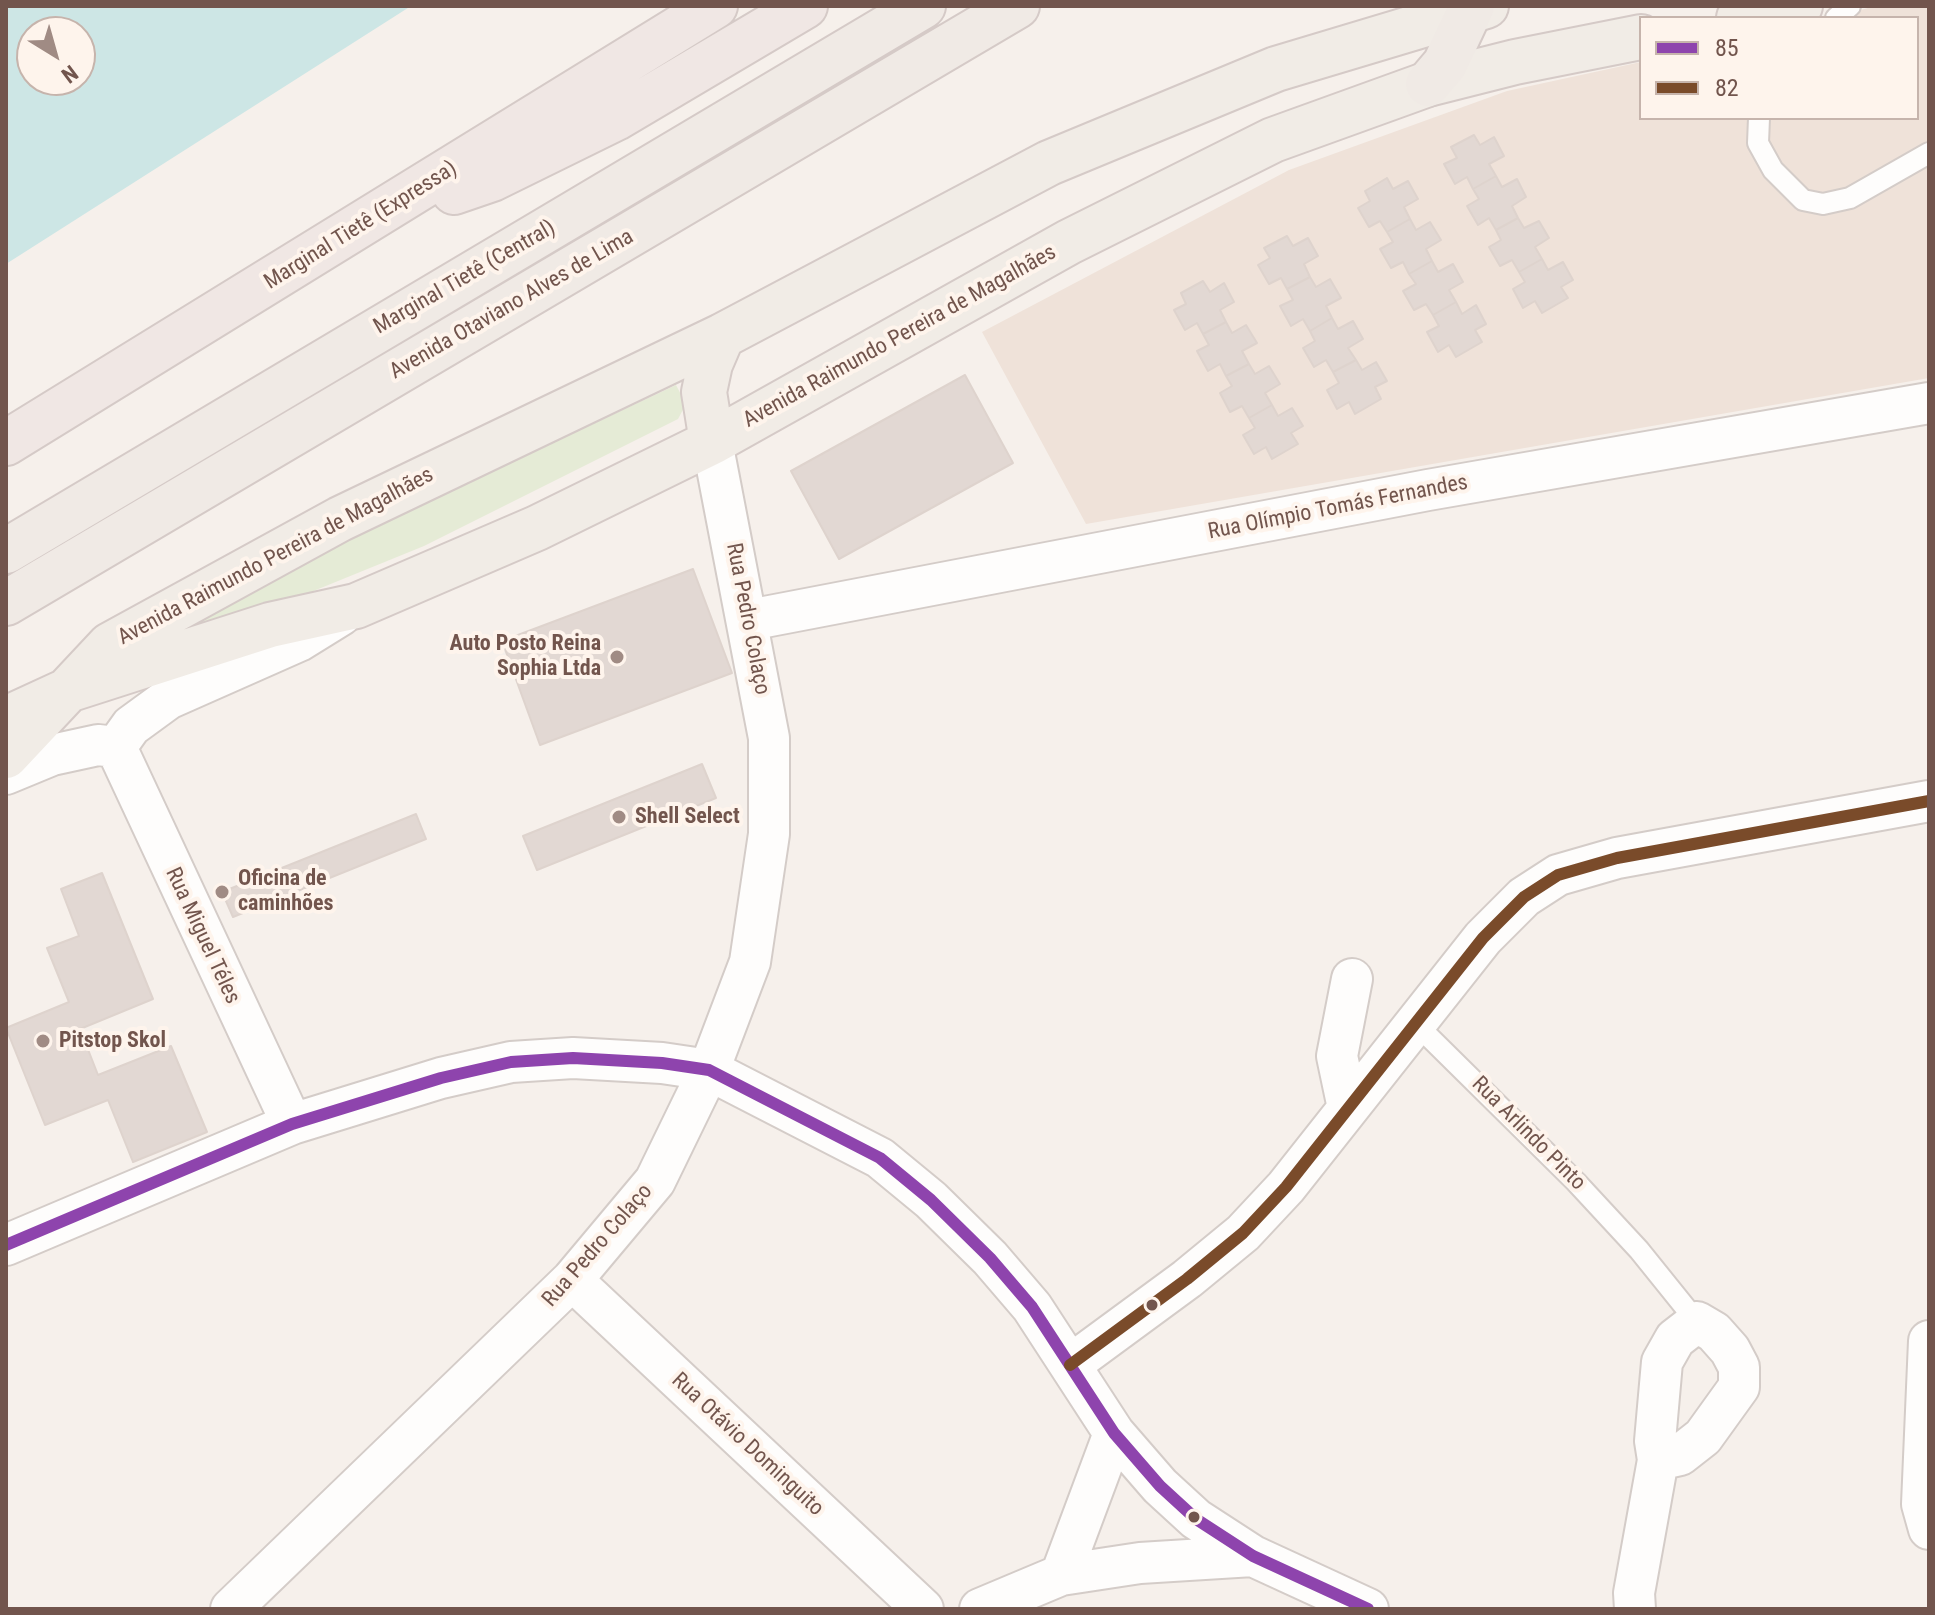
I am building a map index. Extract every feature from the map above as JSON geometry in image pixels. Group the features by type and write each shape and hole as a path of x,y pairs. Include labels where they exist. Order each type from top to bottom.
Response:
{"highway":[{"name":"Marginal Tietê (Expressa)","path":"6,443 715,6"},
{"path":"372,219 492,179 575,138 805,6"},
{"name":"Marginal Tietê (Central)","path":"6,551 923,6"},
{"name":"Avenida Otaviano Alves de Lima","path":"6,603 1017,6"},
{"path":"1428,84 1445,64 1476,7"}],"main road":[{"path":"1749,16 1800,6"},
{"name":"Avenida Raimundo Pereira de Magalhães","path":"71,689 110,645 254,564 422,478 722,336 1049,163 1276,69 1476,7"},
{"name":"Avenida Raimundo Pereira de Magalhães","path":"71,689 270,625 356,606 537,528 712,442 1069,242 1273,140 1428,84 1515,62 1639,37"},
{"path":"712,442 704,392 710,364 722,336"},
{"path":"6,719 71,689"},
{"path":"6,756 71,689"}],"street":[{"name":"Rua Olímpio Tomás Fernandes","path":"749,620 1428,490 1929,403"},
{"name":"Rua Pedro Colaço","path":"231,1609 572,1280 655,1181 709,1070 750,962 769,834 769,738 749,620 712,442"},
{"path":"6,774 52,755 98,745 116,747 131,726 168,699 299,641 356,606"},
{"name":"Rua Miguel Téles","path":"116,747 292,1124"},
{"path":"1070,1365 1243,1233 1286,1187 1483,938 1524,897 1558,875 1617,858 1929,801"},
{"path":"1348,1108 1337,1056 1352,979"},
{"path":"6,1245 292,1124 441,1078 511,1062 573,1058 662,1063 709,1070 880,1158 931,1200 990,1258 1032,1307 1114,1433 1160,1486 1196,1519 1253,1556 1368,1609"},
{"name":"Rua Otávio Dominguito","path":"572,1280 923,1609"},
{"path":"1635,1609 1634,1593 1658,1460 1655,1441 1662,1362 1675,1339 1697,1322 1714,1332 1730,1350 1739,1367 1739,1387 1703,1437 1680,1455 1658,1460"},
{"path":"1929,1341 1922,1504 1929,1529"},
{"path":"1061,1575 1114,1433"},
{"path":"980,1609 1061,1575 1140,1563 1253,1556"}],"lane":[{"path":"1759,120 1758,143 1773,170 1786,187 1803,200 1823,204 1850,198 1929,153"},
{"name":"Rua Arlindo Pinto","path":"1414,1022 1576,1182 1639,1250 1697,1322"}],"shaded area":[{"path":"1875,6 1929,6 1929,378 1086,524 982,332 1289,170 1507,91 1639,62 1639,120 1919,120 1919,16 1839,16"}],"green space":[{"path":"676,385 686,404 678,419 424,546 311,592 174,639 171,629 217,600"}],"water":[{"path":"6,6 411,6 6,264"}],"building":[{"path":"1474,135 1480,145 1494,137 1504,156 1489,164 1496,176 1473,189 1467,177 1455,184 1444,164 1457,158 1451,147"},
{"path":"1496,176 1502,187 1517,179 1526,197 1512,206 1518,218 1496,230 1489,218 1478,225 1467,206 1479,199 1473,189"},
{"path":"1387,178 1393,189 1408,181 1418,199 1404,207 1410,219 1387,232 1380,221 1369,227 1358,208 1370,201 1365,191"},
{"path":"1518,218 1524,228 1539,221 1549,238 1535,247 1542,259 1519,272 1512,260 1500,266 1489,247 1501,240 1496,230"},
{"path":"1410,219 1416,230 1430,222 1441,240 1426,249 1432,261 1409,274 1403,262 1391,268 1380,249 1393,242 1387,232"},
{"path":"1287,236 1293,246 1308,238 1318,256 1304,264 1310,277 1287,289 1281,278 1269,284 1258,265 1270,258 1264,248"},
{"path":"1542,259 1548,270 1563,262 1573,280 1561,287 1568,298 1542,313 1535,301 1523,308 1513,289 1525,282 1519,272"},
{"path":"1432,261 1438,272 1453,264 1463,282 1449,290 1456,302 1433,315 1426,304 1414,310 1403,291 1416,284 1409,274"},
{"path":"1310,277 1316,287 1330,279 1341,298 1326,306 1332,318 1310,331 1303,319 1291,326 1280,306 1293,300 1287,289"},
{"path":"1203,281 1210,292 1224,283 1234,302 1220,310 1226,322 1203,334 1197,323 1185,330 1174,310 1186,304 1181,293"},
{"path":"1456,302 1462,314 1476,305 1486,324 1475,330 1482,342 1456,357 1449,345 1438,352 1427,332 1439,326 1433,315"},
{"path":"1332,318 1338,329 1353,321 1363,339 1348,348 1356,360 1333,372 1326,360 1314,367 1303,348 1315,341 1310,331"},
{"path":"1226,322 1232,333 1246,325 1257,343 1242,351 1249,364 1226,376 1220,364 1208,371 1197,351 1209,345 1203,334"},
{"path":"1356,360 1362,370 1376,362 1387,381 1375,387 1381,399 1355,414 1349,402 1337,409 1327,390 1339,383 1333,372"},
{"path":"1249,364 1255,374 1269,366 1280,384 1265,393 1272,405 1249,418 1242,406 1230,412 1220,393 1232,386 1226,376"},
{"path":"965,375 1013,463 839,559 791,471"},
{"path":"1272,405 1278,416 1292,408 1303,426 1291,433 1298,444 1272,459 1266,447 1254,454 1243,435 1255,428 1249,418"},
{"name":"Auto Posto Reina Sophia Ltda","path":"693,569 732,673 540,745 502,641"},
{"name":"Shell Select","path":"702,764 716,798 537,870 523,836"},
{"path":"416,814 426,839 233,917 222,892"},
{"path":"102,873 153,999 80,1029 98,1075 171,1046 207,1132 133,1162 108,1100 45,1125 6,1028 69,1002 47,948 79,936 61,889"}],"transit line":[{"name":"82","path":"1070,1365 1187,1279 1243,1233 1286,1187 1483,938 1524,897 1558,875 1617,858 1929,801"},
{"name":"85","path":"6,1245 292,1124 441,1078 511,1062 573,1058 662,1063 709,1070 880,1158 931,1200 990,1258 1032,1307 1114,1433 1160,1486 1196,1519 1253,1556 1368,1609"}],"place":[{"name":"Auto Posto Reina Sophia Ltda","path":"617,657"},
{"name":"Shell Select","path":"619,817"},
{"name":"Oficina de caminhões","path":"222,892"},
{"name":"Pitstop Skol","path":"43,1041"}]}
